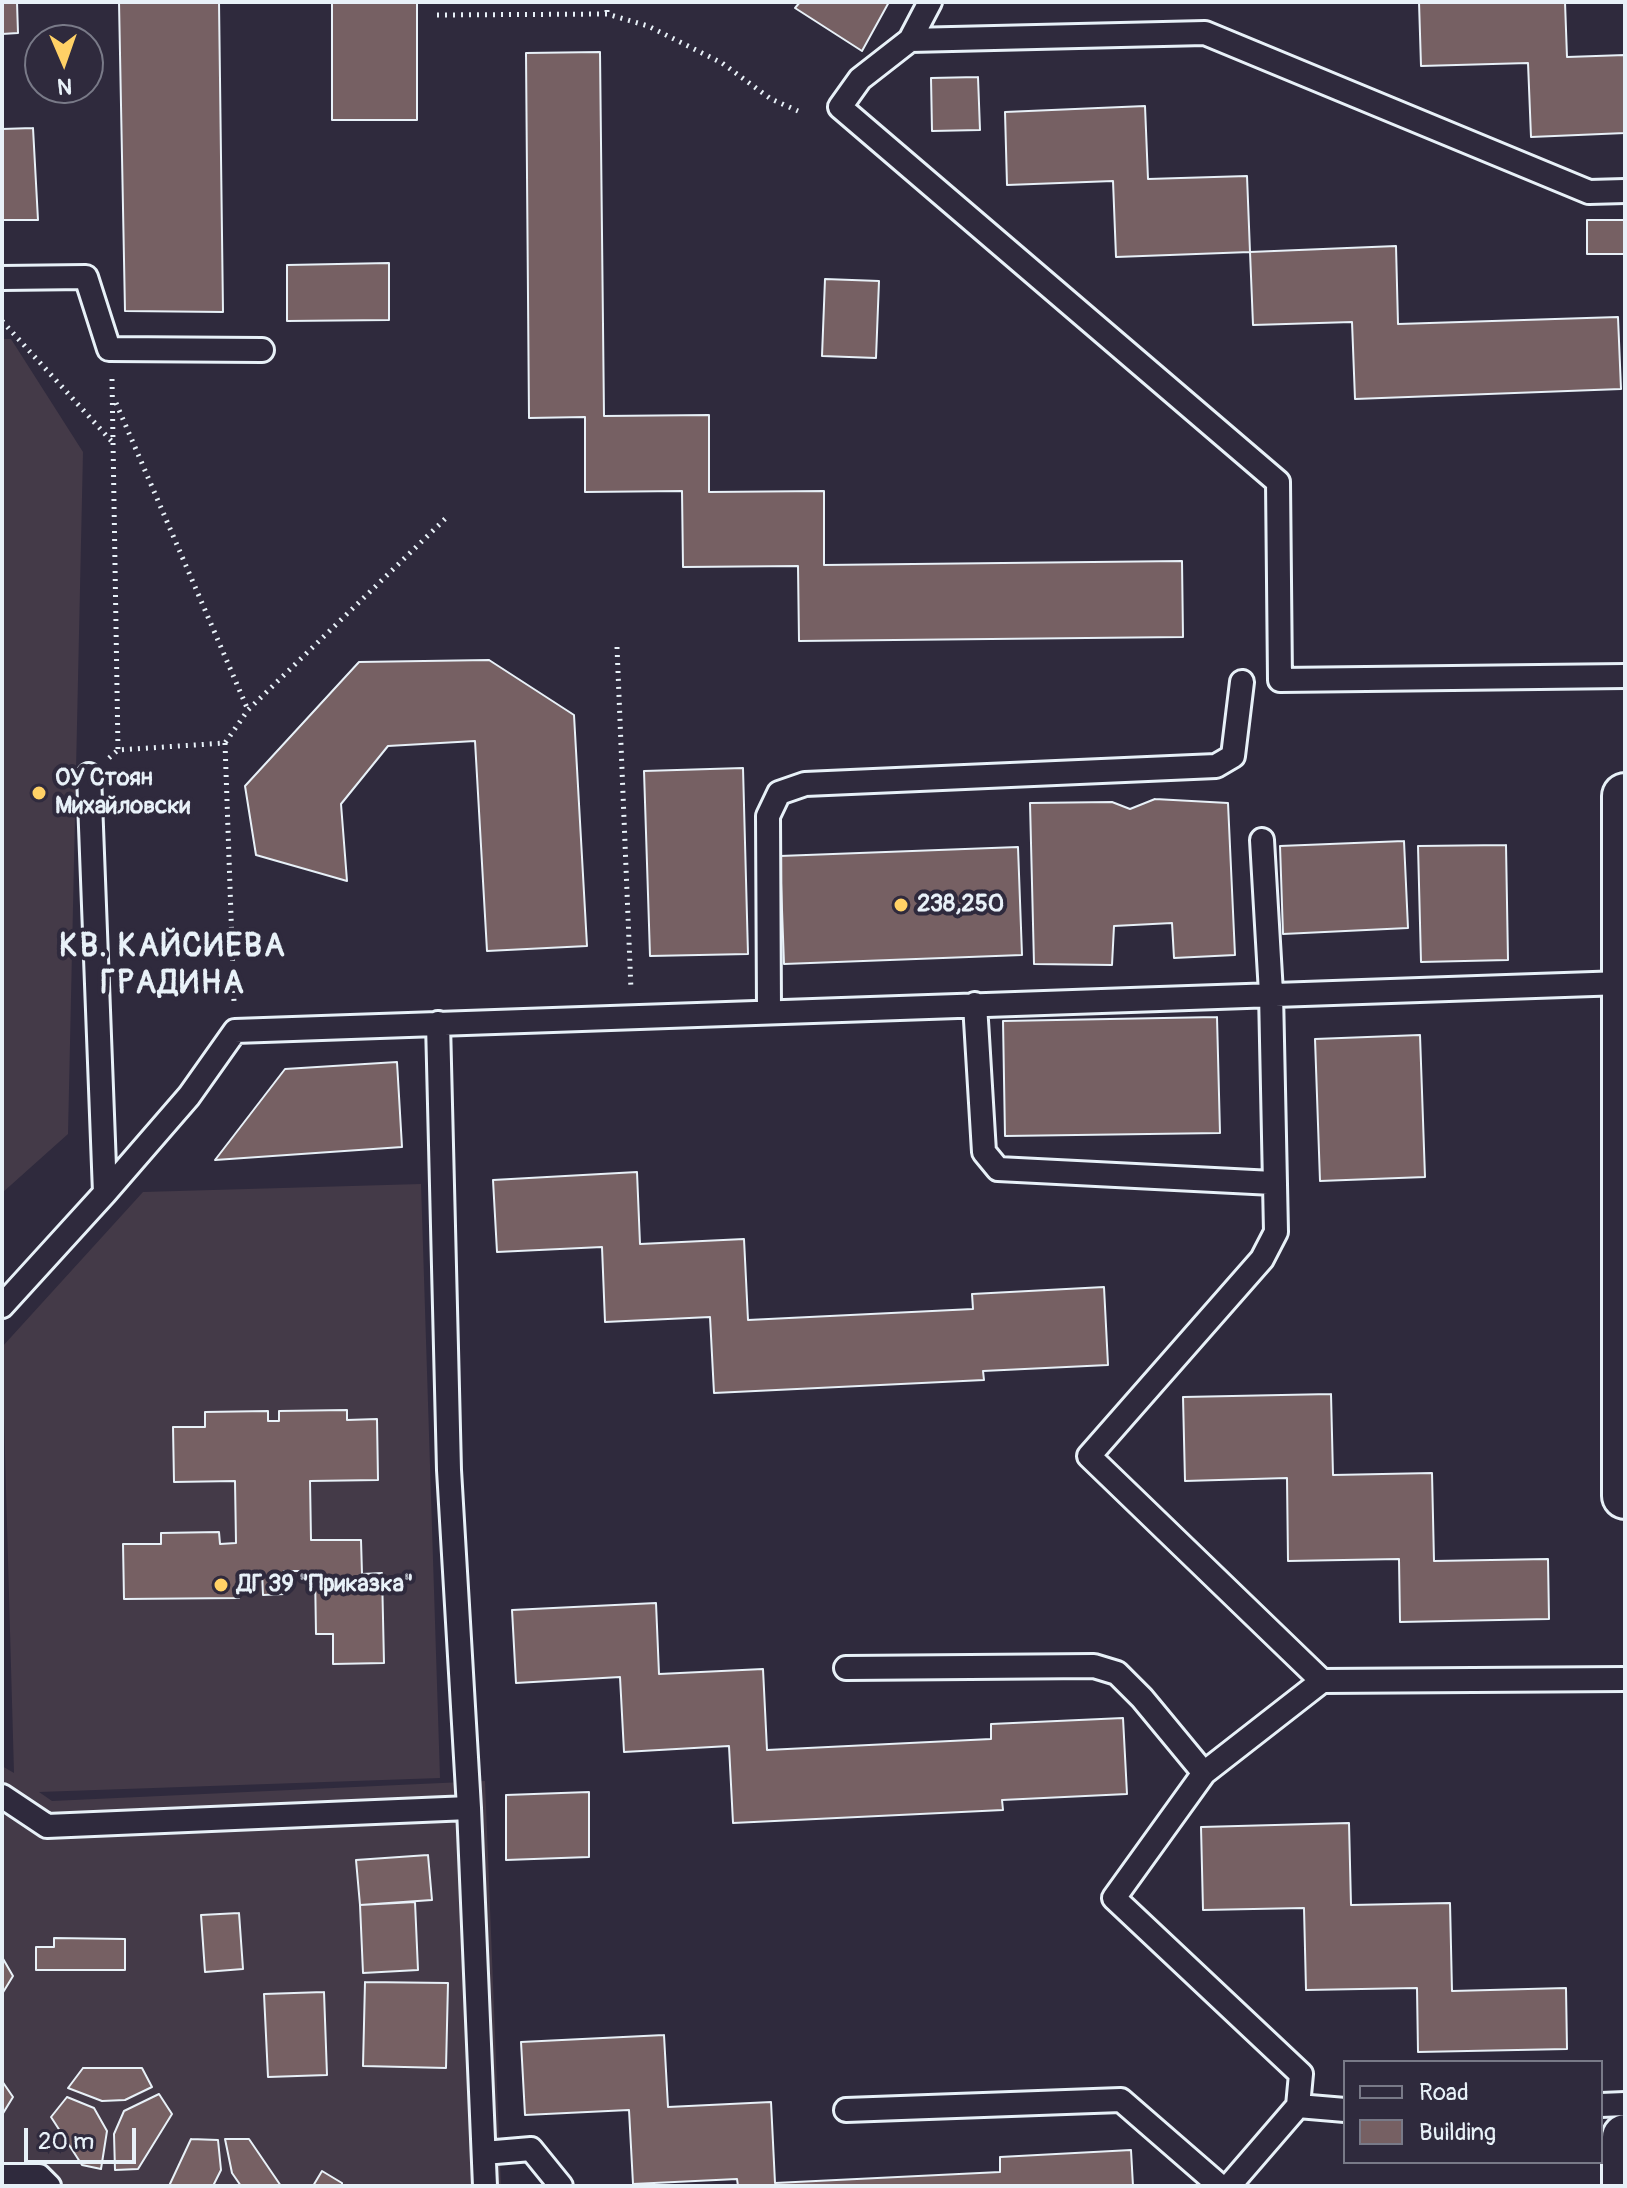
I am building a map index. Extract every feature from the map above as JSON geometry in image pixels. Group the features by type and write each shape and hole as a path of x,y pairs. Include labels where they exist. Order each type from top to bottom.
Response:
{"street":[{"path":"1625,796 1622,983 1625,1496"},
{"path":"1625,2137 1625,2186"}],"lane":[{"path":"930,2 910,40 860,79 840,107 1278,482 1280,680 1625,676"},
{"path":"910,40 1205,33 1589,192 1625,191"},
{"path":"2,278 86,277 109,349 262,350"},
{"path":"769,1010 768,816 779,793 805,784 1216,766 1233,756 1242,682"},
{"path":"89,775 105,1193"},
{"path":"1262,840 1271,993 1276,1232 1262,1259 1089,1456 1322,1681"},
{"path":"2,1306 189,1096 235,1031 769,1010 1622,983"},
{"path":"975,1004 984,1152 998,1169 1273,1183"},
{"path":"438,1023 449,1470 469,1808 485,2186"},
{"path":"846,1668 1094,1666 1117,1673 1142,1698 1204,1773"},
{"path":"1229,2186 1298,2106 1301,2074 1114,1898 1204,1773 1322,1681 1625,1679"},
{"path":"2,1796 47,1826 469,1808"},
{"path":"846,2110 1121,2100 1220,2186"},
{"path":"1603,2105 1625,2104"},
{"path":"1298,2106 1343,2110"},
{"path":"484,2153 531,2149 561,2186"},
{"path":"2,2176 39,2176 49,2186"}],"path":[{"path":"607,2 607,14"},
{"path":"437,15 607,14 648,26 722,63 771,99 798,111"},
{"path":"2,321 116,445"},
{"path":"109,349 116,445 118,750"},
{"path":"114,399 248,710"},
{"path":"235,1031 225,743 248,710 446,518"},
{"path":"617,647 632,1015"},
{"path":"89,775 118,750 225,743"}],"shaded area":[{"name":"ОУ Стоян Михайловски","path":"2,339 11,339 83,452 68,1134 2,1193"},
{"path":"421,1184 440,1778 39,1792 52,1801 485,1781 501,2186 2,2186 2,1766 14,1773 2,1347 143,1192"}],"building":[{"path":"2,2 17,2 18,33 2,34"},
{"path":"119,2 219,2 223,312 125,311"},
{"path":"332,2 417,2 417,120 332,120"},
{"path":"800,2 889,2 862,51 795,8"},
{"path":"1419,2 1565,2 1567,57 1625,55 1625,133 1531,137 1528,63 1421,66"},
{"path":"600,52 604,416 709,415 709,492 824,491 824,565 1182,561 1183,637 799,641 798,566 683,567 682,491 585,492 585,417 529,418 526,53"},
{"path":"978,77 980,130 932,131 931,78"},
{"path":"1145,106 1148,179 1247,176 1250,252 1116,257 1113,181 1007,185 1005,112"},
{"path":"33,128 38,220 2,220 2,129"},
{"path":"1587,220 1625,220 1625,254 1587,254"},
{"path":"1396,246 1398,324 1618,317 1621,389 1355,399 1352,322 1253,325 1250,252"},
{"path":"389,263 389,320 287,321 287,265"},
{"path":"825,279 879,281 876,358 822,356"},
{"path":"489,660 574,715 587,946 487,951 475,741 388,746 341,804 347,881 256,855 245,786 359,662"},
{"path":"743,768 748,954 650,956 644,771"},
{"path":"1155,799 1228,803 1235,955 1174,958 1172,923 1114,926 1112,965 1034,964 1030,803 1112,802 1130,809"},
{"path":"1404,841 1408,928 1283,934 1280,846"},
{"path":"1506,845 1508,960 1421,962 1418,846"},
{"name":"238,250","path":"1018,847 1022,955 784,964 780,856"},
{"path":"1217,1017 1220,1133 1005,1136 1003,1021"},
{"path":"1420,1035 1425,1177 1320,1181 1315,1039"},
{"path":"397,1062 402,1147 215,1160 285,1069"},
{"path":"637,1172 640,1244 744,1239 748,1320 973,1309 972,1294 1104,1287 1108,1365 983,1371 984,1380 714,1393 710,1317 605,1322 602,1247 497,1252 493,1180"},
{"path":"1331,1394 1333,1475 1432,1473 1434,1561 1548,1559 1549,1619 1400,1622 1399,1559 1288,1561 1287,1478 1185,1481 1183,1397"},
{"path":"347,1410 347,1420 377,1419 378,1480 310,1481 311,1540 361,1540 362,1574 382,1573 384,1663 333,1664 333,1634 316,1634 315,1571 284,1571 284,1594 263,1595 262,1571 239,1572 239,1598 124,1599 123,1544 161,1544 161,1533 219,1532 220,1544 236,1543 235,1481 174,1482 173,1427 205,1427 205,1412 268,1411 268,1421 279,1421 279,1411"},
{"path":"656,1603 659,1674 763,1669 767,1750 991,1739 991,1724 1123,1718 1127,1794 1002,1800 1003,1810 733,1823 729,1746 624,1752 620,1677 516,1683 512,1610"},
{"path":"589,1792 589,1857 506,1860 506,1795"},
{"path":"1349,1823 1351,1905 1450,1903 1452,1991 1566,1988 1567,2049 1418,2052 1417,1988 1306,1990 1304,1908 1203,1910 1201,1827"},
{"path":"428,1855 432,1900 360,1905 356,1860"},
{"path":"415,1902 418,1970 363,1973 360,1905"},
{"path":"239,1913 243,1969 205,1972 201,1915"},
{"path":"54,1938 125,1939 125,1970 36,1970 36,1947 54,1947"},
{"path":"2,1957 13,1976 2,1994"},
{"path":"365,1982 448,1983 446,2068 363,2066"},
{"path":"324,1992 327,2075 268,2077 264,1994"},
{"path":"664,2035 668,2107 771,2102 775,2183 1000,2172 1000,2157 1131,2150 1133,2186 738,2186 737,2179 633,2184 629,2110 525,2115 521,2042"},
{"path":"83,2068 142,2068 152,2087 125,2100 102,2101 68,2088"},
{"path":"2,2081 13,2097 2,2115"},
{"path":"159,2094 172,2114 138,2169 115,2170 114,2134 124,2111"},
{"path":"67,2097 94,2108 107,2131 101,2169 82,2165 51,2117"},
{"path":"191,2139 218,2140 221,2170 213,2186 169,2186"},
{"path":"225,2139 249,2139 281,2186 241,2186 232,2173"},
{"path":"322,2171 342,2183 342,2186 313,2186"}],"place":[{"name":"ОУ Стоян Михайловски","path":"39,793"},
{"name":"238,250","path":"901,905"},
{"name":"ДГ 39 \"Приказка\"","path":"221,1585"}],"district":[{"name":"КВ. КАЙСИЕВА ГРАДИНА","path":"173,966"}]}
